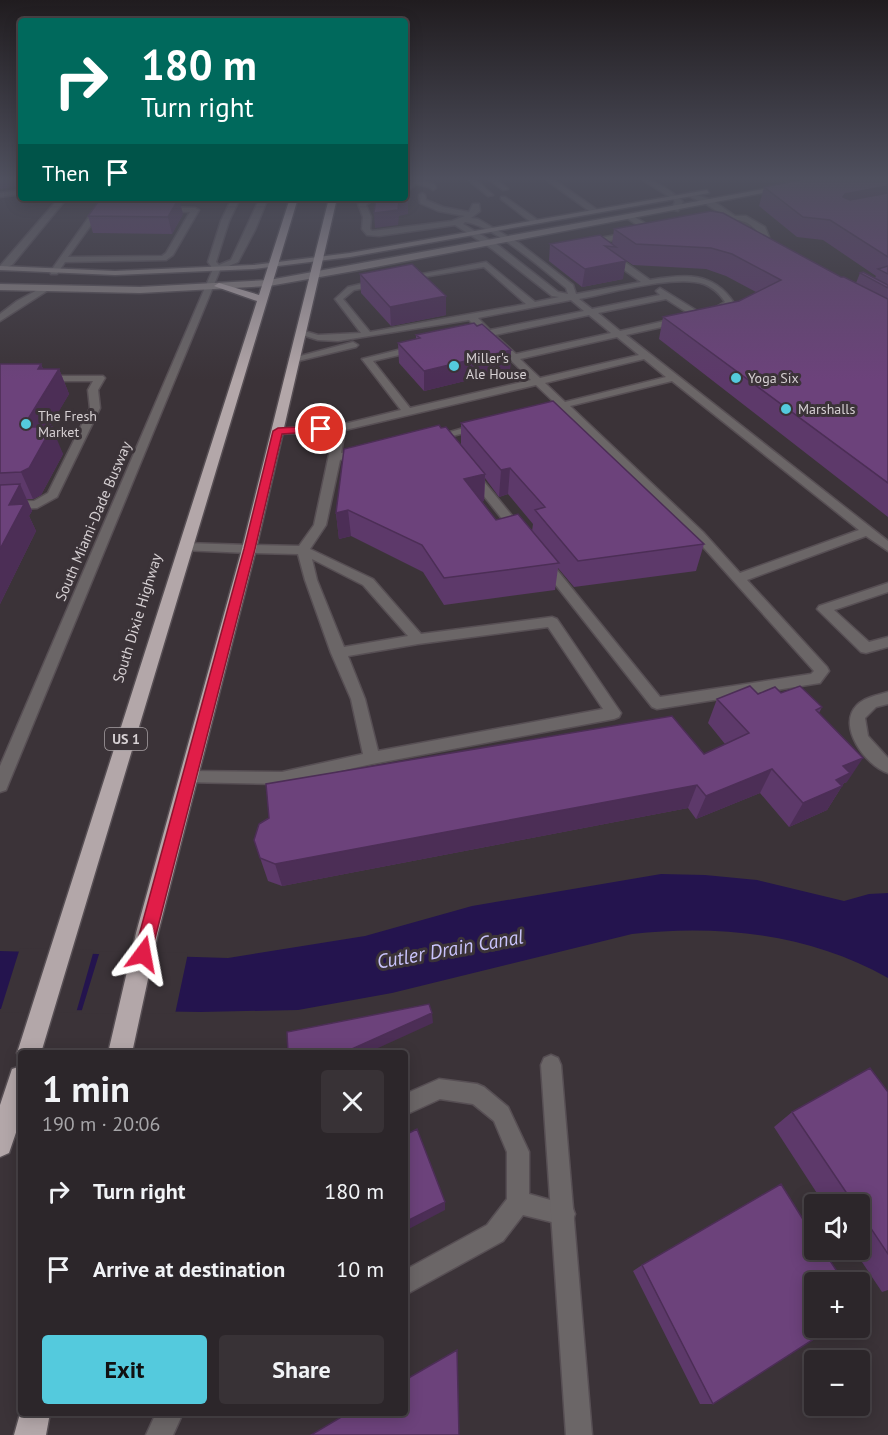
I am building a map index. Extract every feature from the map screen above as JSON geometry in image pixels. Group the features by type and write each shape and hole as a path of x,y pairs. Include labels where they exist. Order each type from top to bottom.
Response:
{"highway":[{"name":"South Dixie Highway","path":"31,1046 279,246"},
{"path":"122,1046 147,933 249,549 322,246"},
{"path":"214,286 246,292 263,300"},
{"path":"0,1143 18,1087"},
{"path":"30,1435 34,1416"}],"street":[{"path":"1,268 9,263 23,246"},
{"path":"54,272 72,246"},
{"path":"62,260 153,260 165,257 174,246"},
{"name":"South Miami-Dade Busway","path":"0,785 214,286 217,269 212,262 217,246"},
{"path":"217,269 234,262 243,246"},
{"path":"1,268 54,272 140,273 217,269 273,265 395,246"},
{"path":"0,287 128,290 269,283 478,246"},
{"path":"492,246 555,294 573,298 592,312 888,547"},
{"path":"515,246 570,288 573,298"},
{"path":"597,246 699,316"},
{"path":"397,280 486,264 533,304"},
{"path":"417,276 426,285"},
{"path":"301,333 310,337 327,339 367,334 679,277 693,278 716,286 726,294 730,303 720,310 699,316 512,358"},
{"path":"367,334 339,299 344,291 387,282"},
{"path":"0,318 20,303 46,289"},
{"path":"466,338 668,296"},
{"path":"451,309 488,333 561,406 699,535 822,671 815,679 657,703 460,458 436,437 496,422"},
{"path":"294,359 464,322 465,317"},
{"path":"408,412 367,359 433,345"},
{"path":"278,431 340,428 646,356"},
{"path":"0,506 37,504 53,495 95,408 93,390 100,378 28,378"},
{"path":"529,414 674,378"},
{"path":"340,428 320,525 303,550 310,580 358,699 372,758"},
{"path":"335,458 378,449"},
{"path":"10,520 20,506"},
{"path":"738,578 867,531"},
{"path":"185,548 303,550 368,582 418,639"},
{"path":"888,587 825,609 866,648 888,642"},
{"path":"189,777 282,778 372,758 614,713 552,622 338,652"},
{"path":"888,698 876,699 864,706 857,717 856,729 862,743 874,757 888,767"},
{"path":"551,1065 579,1435"},
{"path":"408,1104 439,1089 477,1094 501,1114 518,1152 518,1203 495,1233 408,1281"},
{"path":"518,1203 564,1214"},
{"path":"159,1435 168,1416"}],"water":[{"name":"Cutler Drain Canal","path":"661,874 757,880 844,901 869,894 888,893 888,978 828,951 796,942 731,932 665,931 632,934 392,993 298,1010 201,1012 0,1009 0,951 228,958 365,936 472,906"}],"pier":[{"path":"20,948 94,950 76,1013 0,1012"},
{"path":"100,951 188,953 175,1014 81,1013"}],"building":[{"path":"553,246 615,246 605,246 626,261 585,269"},
{"path":"673,246 784,246 888,299 888,483 663,317 739,301 781,280 732,254 711,248"},
{"path":"871,246 888,246 888,257"},
{"path":"412,264 446,296 390,307 360,274"},
{"path":"888,266 888,274 878,269"},
{"path":"863,272 888,285 888,288 860,273"},
{"path":"474,323 477,326 482,324 511,350 424,371 398,343 420,338 416,335"},
{"name":"The Fresh Market","path":"0,364 41,364 38,369 59,369 23,427 52,427 29,468 21,472 0,473"},
{"path":"553,401 704,544 578,561 535,510 545,507 510,468 501,470 461,423"},
{"path":"439,425 441,428 446,427 485,474 464,479 496,520 518,514 559,563 444,578 422,545 348,510 336,513 344,449"},
{"path":"20,484 9,505 24,504 0,549 0,485"},
{"path":"750,686 758,694 775,687 781,693 800,686 822,707 816,710 863,758 843,766 850,773 836,780 842,786 803,803 772,769 706,796 697,785 275,864 260,858 254,840 259,824 269,818 266,784 672,716 704,754 749,733 717,699"},
{"path":"429,1004 432,1013 350,1050 288,1050 287,1032"},
{"path":"870,1068 888,1092 888,1254 870,1227 870,1194 847,1194 792,1112"},
{"path":"417,1129 445,1202 408,1220 408,1134"},
{"path":"781,1184 804,1221 804,1260 830,1260 837,1272 804,1272 804,1338 815,1338 713,1404 642,1265"},
{"path":"457,1350 459,1435 311,1435 343,1416 408,1416 408,1378"}],"place":[{"name":"Miller's Ale House","path":"454,366"},
{"name":"Yoga Six","path":"736,378"},
{"name":"Marshalls","path":"786,409"},
{"name":"The Fresh Market","path":"26,424"}],"route":[{"path":"143,954 278,431 321,429"}]}
